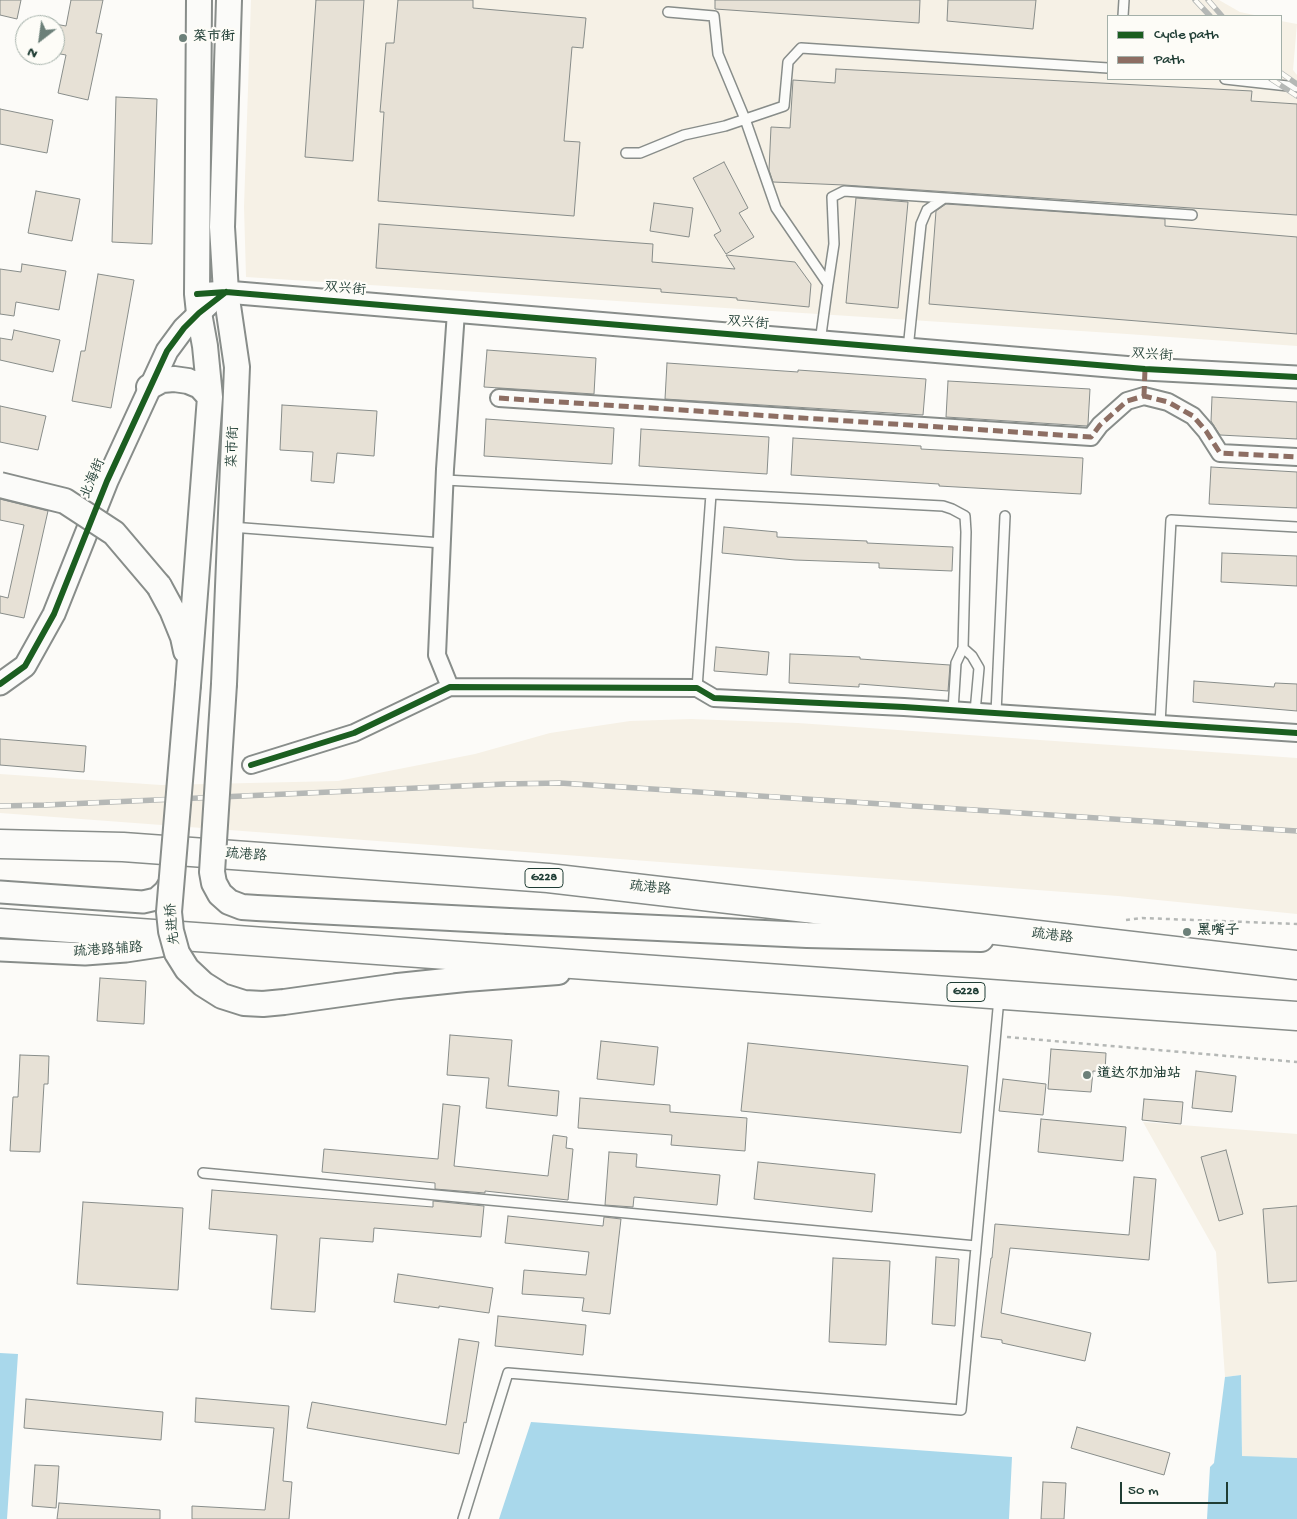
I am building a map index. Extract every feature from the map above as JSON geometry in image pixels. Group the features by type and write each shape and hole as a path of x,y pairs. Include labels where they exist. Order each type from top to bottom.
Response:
{"highway":[{"name":"疏港路","path":"0,844 124,847 567,880 1297,965"},
{"name":"G228","path":"0,923 1297,1016"}],"main road":[{"name":"菜市街","path":"189,676 210,397 205,346 198,304 199,0"},
{"name":"菜市街","path":"229,0 222,227 226,292 237,367 224,684 212,872 214,883 220,894 229,902 242,907 257,908 807,935 1085,941"},
{"path":"148,387 162,380 188,381 200,386 210,397"},
{"path":"0,485 65,501 114,533 159,586 172,610 183,637 189,676"},
{"name":"先进桥","path":"189,676 170,912 177,953 187,969 203,984 222,996 244,1003 263,1004 465,979 636,968"}],"street":[{"name":"北海街","path":"0,684 24,666 54,614 107,480 148,387 167,351 184,328 198,304 226,292"},
{"name":"双兴街","path":"226,292 1145,369 1297,377"},
{"path":"450,687 437,655 444,480 456,312"},
{"path":"1144,396 1145,369"},
{"path":"499,398 1091,437 1106,419 1127,401 1144,396 1168,402 1193,416 1206,431 1220,454 1297,458"},
{"path":"251,765 354,733 450,687 696,688 714,698 953,710 1297,733"},
{"path":"0,834 124,847"},
{"path":"0,892 143,902 156,899 165,891 172,880"},
{"name":"疏港路辅路","path":"0,950 85,954 126,951 215,938"}],"lane":[{"path":"1123,15 1124,0"},
{"path":"668,12 714,16 718,54 745,119 776,208 828,284"},
{"path":"626,153 640,153 684,135 725,126 784,106 788,62 802,48 1107,68"},
{"path":"1236,80 1297,86"},
{"path":"820,342 834,244 832,197 844,192 1192,215"},
{"path":"908,349 920,224 927,210 944,198"},
{"path":"444,480 943,506 952,509 965,516 966,532 963,648 956,663 953,710"},
{"path":"696,688 710,494"},
{"path":"996,713 1005,516"},
{"path":"1160,724 1171,520 1297,527"},
{"path":"231,527 442,543"},
{"path":"963,648 972,656 978,668 975,712"},
{"path":"463,1519 508,1372 961,1410 999,994"},
{"path":"203,1173 976,1246"}],"path":[{"path":"1126,920 1142,918 1297,924"},
{"path":"996,1036 1297,1062"}],"shaded area":[{"path":"251,0 1219,0 1240,12 1254,15 1107,15 1107,80 1282,80 1282,21 1297,24 1293,70 1297,75 1297,346 246,277 244,207"},
{"path":"691,719 798,723 1297,758 1297,914 1118,896 0,813 0,774 161,785 338,781 475,754 550,733 630,721"},
{"path":"1143,1122 1297,1134 1297,1458 1242,1457 1241,1375 1225,1377 1216,1252"}],"water":[{"path":"0,1353 18,1354 7,1519 0,1519"},
{"path":"1241,1375 1242,1456 1297,1458 1297,1519 1207,1519 1210,1467 1214,1463 1225,1377"},
{"path":"531,1422 1012,1457 1009,1519 499,1519"}],"building":[{"path":"0,0 21,0 18,15 15,15 15,19 0,15"},
{"path":"71,0 103,0 96,33 102,34 88,100 58,93 65,65 66,26"},
{"path":"316,0 364,0 353,161 305,157"},
{"path":"398,0 473,0 473,8 586,18 583,48 572,47 564,141 580,142 574,216 378,201 384,112 380,112 386,43 394,43"},
{"path":"715,0 920,0 919,23 715,9"},
{"path":"948,0 1036,0 1033,29 947,21"},
{"path":"836,69 1252,91 1251,101 1297,104 1297,215 773,182 769,170 771,127 790,128 793,80 835,83"},
{"path":"116,97 157,99 152,244 112,242"},
{"path":"0,109 53,120 47,153 0,144"},
{"path":"724,162 748,208 739,213 754,237 726,254 714,235 721,231 693,178"},
{"path":"36,191 80,199 72,241 28,233"},
{"path":"856,198 908,202 898,308 846,303"},
{"path":"654,203 693,208 689,237 650,231"},
{"path":"946,204 1165,219 1165,226 1297,237 1297,334 929,304 936,211"},
{"path":"379,224 653,244 652,262 735,269 726,255 795,262 811,284 809,307 737,300 737,298 661,292 661,289 376,268"},
{"path":"22,264 66,271 59,310 16,302 14,316 0,314 0,269 21,272"},
{"path":"98,274 134,280 111,408 72,401 81,351 85,351"},
{"path":"14,330 60,340 53,372 0,360 0,338 12,340"},
{"path":"487,350 596,358 594,394 484,387"},
{"path":"667,363 926,379 923,415 665,399"},
{"path":"948,381 1090,389 1088,424 1087,426 946,417"},
{"path":"1212,397 1297,402 1297,439 1220,435 1211,421"},
{"path":"282,405 377,411 374,456 337,453 334,483 311,481 313,452 280,450"},
{"path":"0,406 46,416 38,450 0,442"},
{"path":"486,419 614,428 612,464 484,456"},
{"path":"641,429 769,437 767,474 639,466"},
{"path":"793,438 921,446 921,449 1083,458 1081,494 791,475"},
{"path":"1211,467 1297,472 1297,508 1209,504"},
{"path":"0,499 48,511 24,618 0,613 0,596 8,598 24,525 0,520"},
{"path":"724,527 777,532 777,537 953,547 952,571 879,568 879,563 795,560 722,553"},
{"path":"1222,553 1297,556 1297,586 1221,582"},
{"path":"716,647 769,652 767,675 714,671"},
{"path":"790,654 860,657 860,659 950,665 948,691 859,684 859,687 789,683"},
{"path":"1194,681 1274,687 1275,683 1297,684 1297,711 1193,702"},
{"path":"0,739 86,746 84,772 0,765"},
{"path":"100,978 146,981 144,1024 97,1021"},
{"path":"450,1035 512,1040 508,1086 559,1091 557,1116 486,1108 489,1078 447,1075"},
{"path":"601,1041 658,1047 654,1085 597,1079"},
{"path":"748,1043 968,1066 961,1133 741,1111"},
{"path":"1051,1049 1106,1053 1105,1072 1093,1071 1091,1092 1048,1089"},
{"path":"20,1055 49,1056 48,1084 44,1084 40,1152 10,1151 13,1097 18,1097"},
{"path":"1196,1071 1236,1076 1232,1112 1192,1108"},
{"path":"1003,1079 1046,1084 1043,1115 999,1111"},
{"path":"580,1098 670,1105 670,1112 747,1118 745,1151 671,1145 672,1135 578,1128"},
{"path":"1144,1099 1183,1102 1181,1124 1142,1120"},
{"path":"443,1104 460,1106 454,1166 548,1176 553,1135 567,1137 566,1148 573,1149 568,1200 485,1191 485,1193 435,1189 435,1183 322,1172 324,1149 438,1159"},
{"path":"1041,1119 1126,1127 1123,1161 1038,1152"},
{"path":"1226,1150 1243,1214 1219,1221 1201,1157"},
{"path":"609,1152 637,1154 636,1167 720,1175 717,1205 634,1197 633,1207 605,1205"},
{"path":"758,1162 875,1174 872,1212 754,1199"},
{"path":"1134,1177 1156,1179 1149,1260 1010,1248 1001,1313 1091,1333 1085,1361 1002,1343 1002,1340 981,1337 995,1224 1129,1235"},
{"path":"212,1190 433,1207 433,1201 484,1206 481,1237 374,1228 373,1242 320,1238 315,1312 271,1309 277,1235 209,1229"},
{"path":"83,1202 183,1208 178,1290 77,1284"},
{"path":"1297,1206 1297,1281 1268,1283 1263,1209"},
{"path":"508,1216 603,1226 604,1217 621,1219 610,1314 582,1311 584,1298 522,1294 524,1270 586,1275 589,1252 505,1243"},
{"path":"936,1257 959,1259 955,1326 932,1324"},
{"path":"833,1258 890,1261 886,1345 829,1342"},
{"path":"398,1274 493,1288 489,1313 394,1302"},
{"path":"498,1316 586,1325 583,1355 495,1346"},
{"path":"459,1339 479,1342 459,1454 307,1428 312,1402 446,1425"},
{"path":"196,1398 289,1406 283,1481 292,1482 289,1519 192,1519 192,1506 265,1510 274,1428 195,1422"},
{"path":"26,1399 163,1412 161,1440 24,1428"},
{"path":"1077,1427 1170,1453 1164,1475 1071,1448"},
{"path":"35,1465 59,1466 56,1508 32,1506"},
{"path":"1043,1482 1066,1483 1064,1519 1041,1519"},
{"path":"59,1503 160,1510 160,1519 57,1519"}],"railway":[{"path":"1195,0 1209,15"},
{"path":"1208,0 1221,15"},
{"path":"1282,74 1297,84"},
{"path":"1273,80 1297,96"},
{"path":"0,806 560,783 1297,831"}],"marked path":[{"path":"1144,396 1145,369"},
{"path":"499,398 1091,437 1100,425 1127,401 1144,396 1168,402 1193,416 1206,431 1220,453 1297,457"}],"cycle path":[{"path":"197,294 226,292 1145,369 1297,377"},
{"path":"0,684 25,666 54,614 107,481 167,351 184,328 199,313 226,292"},
{"path":"251,765 354,733 450,687 697,688 714,698 904,707 1297,733"}],"place":[{"name":"菜市街","path":"183,38"},
{"name":"黑嘴子","path":"1187,932"},
{"name":"道达尔加油站","path":"1087,1075"}]}
